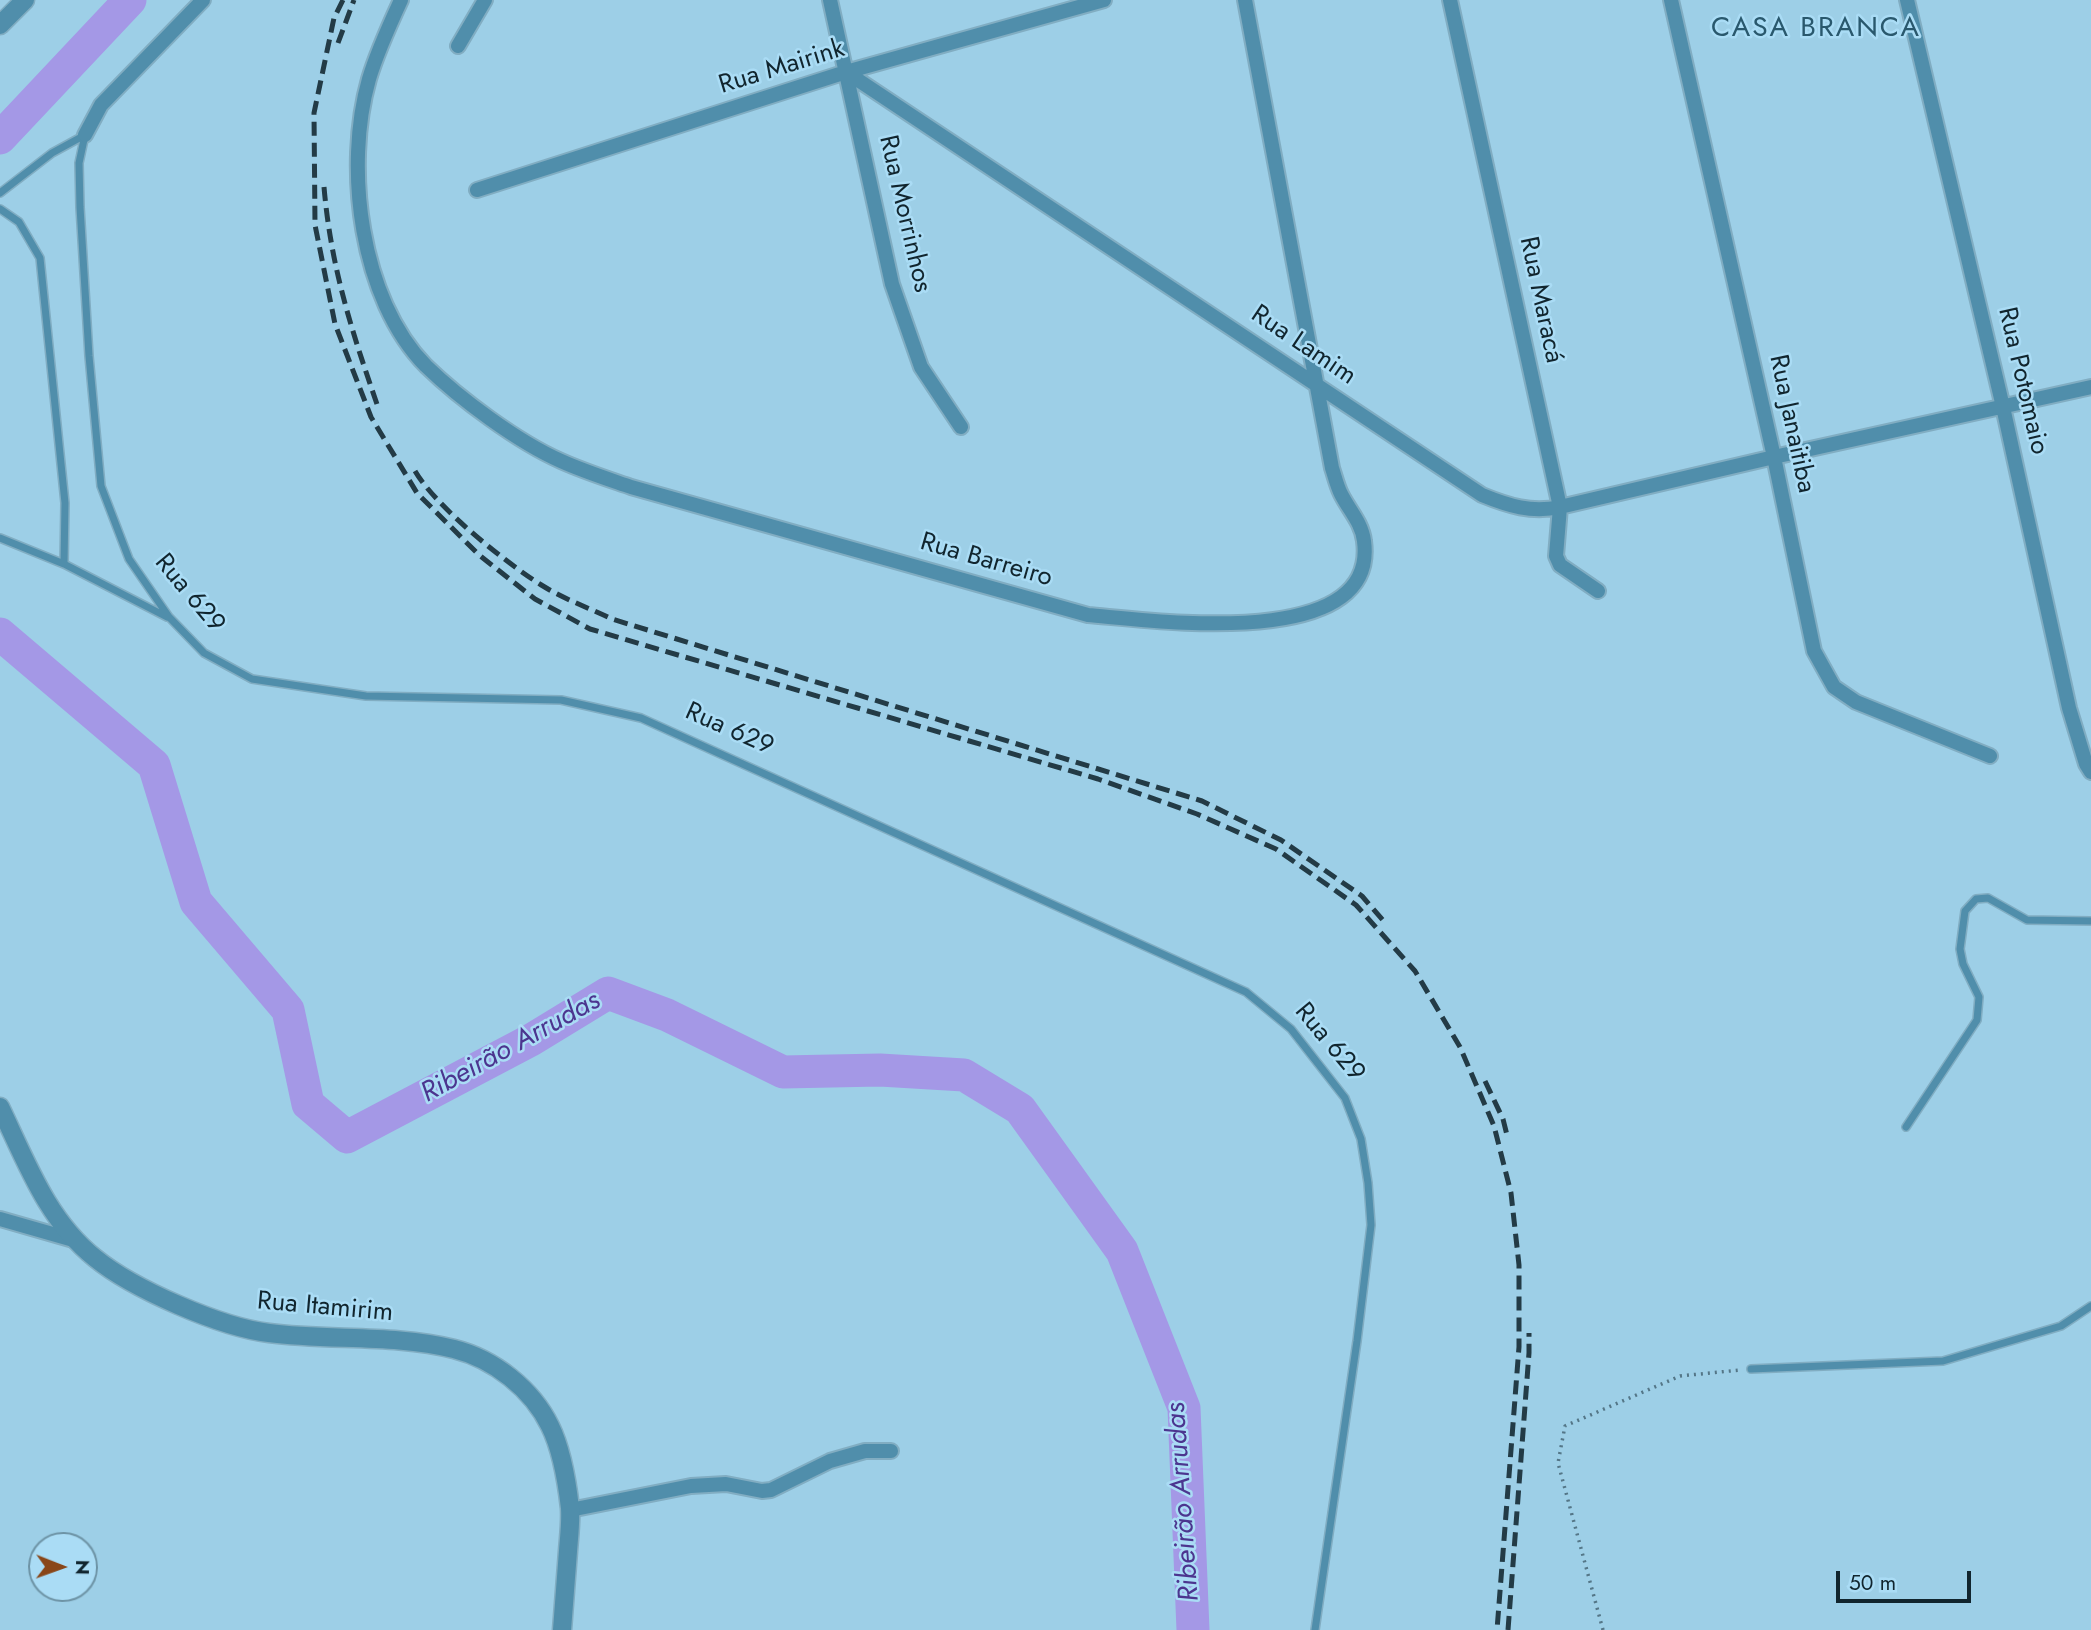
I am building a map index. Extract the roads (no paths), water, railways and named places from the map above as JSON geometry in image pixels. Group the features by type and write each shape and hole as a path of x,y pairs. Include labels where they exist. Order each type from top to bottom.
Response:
{"street":[{"path":"0,25 25,0"},
{"name":"Rua 629","path":"85,135 101,105 203,0"},
{"name":"Rua Barreiro","path":"401,0 369,79 359,128 359,195 365,235 383,303 401,334 435,374 509,431 559,460 631,488 1088,615 1238,624 1296,617 1336,602 1354,586 1361,574 1364,542 1359,523 1340,492 1332,468 1245,0"},
{"path":"458,46 485,0"},
{"name":"Rua Morrinhos","path":"830,0 892,284 921,367 961,427"},
{"name":"Rua Mairink","path":"477,190 846,72 1104,0"},
{"name":"Rua Maracá","path":"1450,0 1559,507 1556,556 1560,565 1598,591"},
{"name":"Rua Janaitiba","path":"1671,0 1774,457 1814,651 1834,687 1856,702 1990,756"},
{"name":"Rua Potomaio","path":"1907,0 2003,407 2068,708 2091,772"},
{"name":"Rua Lamim","path":"846,72 1482,495 1511,507 1543,510 1559,507 2091,387"},
{"name":"Rua Itamirim","path":"0,1107 46,1203 77,1241 114,1272 150,1292 231,1324 268,1333 411,1342 455,1349 490,1363 513,1380 536,1404 550,1426 558,1447 570,1510 562,1630"},
{"path":"0,1219 77,1241"},
{"path":"570,1510 691,1486 726,1484 762,1491 771,1490 830,1461 865,1451 891,1451"}],"lane":[{"path":"0,193 52,153 85,135"},
{"name":"Rua 629","path":"85,135 79,163 80,207 101,486 129,559 169,617 204,653 252,679 366,696 561,700 641,718 1245,992 1291,1029 1345,1098 1361,1139 1371,1224 1357,1341 1315,1630"},
{"path":"0,209 19,222 40,258 65,503 64,564"},
{"path":"0,538 64,564 169,617"},
{"path":"1906,1127 1977,1020 1979,998 1963,964 1960,949 1965,911 1976,899 1988,898 2027,920 2091,921"},
{"path":"1751,1369 1943,1361 2061,1326 2091,1306"}],"waterway":[{"name":"Ribeirão Arrudas","path":"0,138 130,0"},
{"name":"Ribeirão Arrudas","path":"0,634 154,765 196,902 288,1010 308,1104 347,1137 531,1040 608,993 667,1015 783,1072 880,1070 964,1075 1020,1109 1122,1251 1184,1408 1193,1630"}],"railway":[{"path":"343,0 334,18 314,113 315,225 335,324 371,417 417,493 479,555 535,599 590,629 1098,779 1197,814 1276,849 1356,905 1415,971 1460,1047 1494,1126 1511,1193 1519,1265 1519,1347 1497,1630"},
{"path":"338,43 354,0"},
{"path":"324,187 337,272 378,407"},
{"path":"415,471 439,501 473,534 528,576 568,599 612,619 1202,801 1281,840 1362,896 1387,925"},
{"path":"1485,1081 1503,1119 1508,1139"},
{"path":"1508,1630 1529,1333"}],"district":[{"name":"CASA BRANCA","path":"1816,29"}]}
